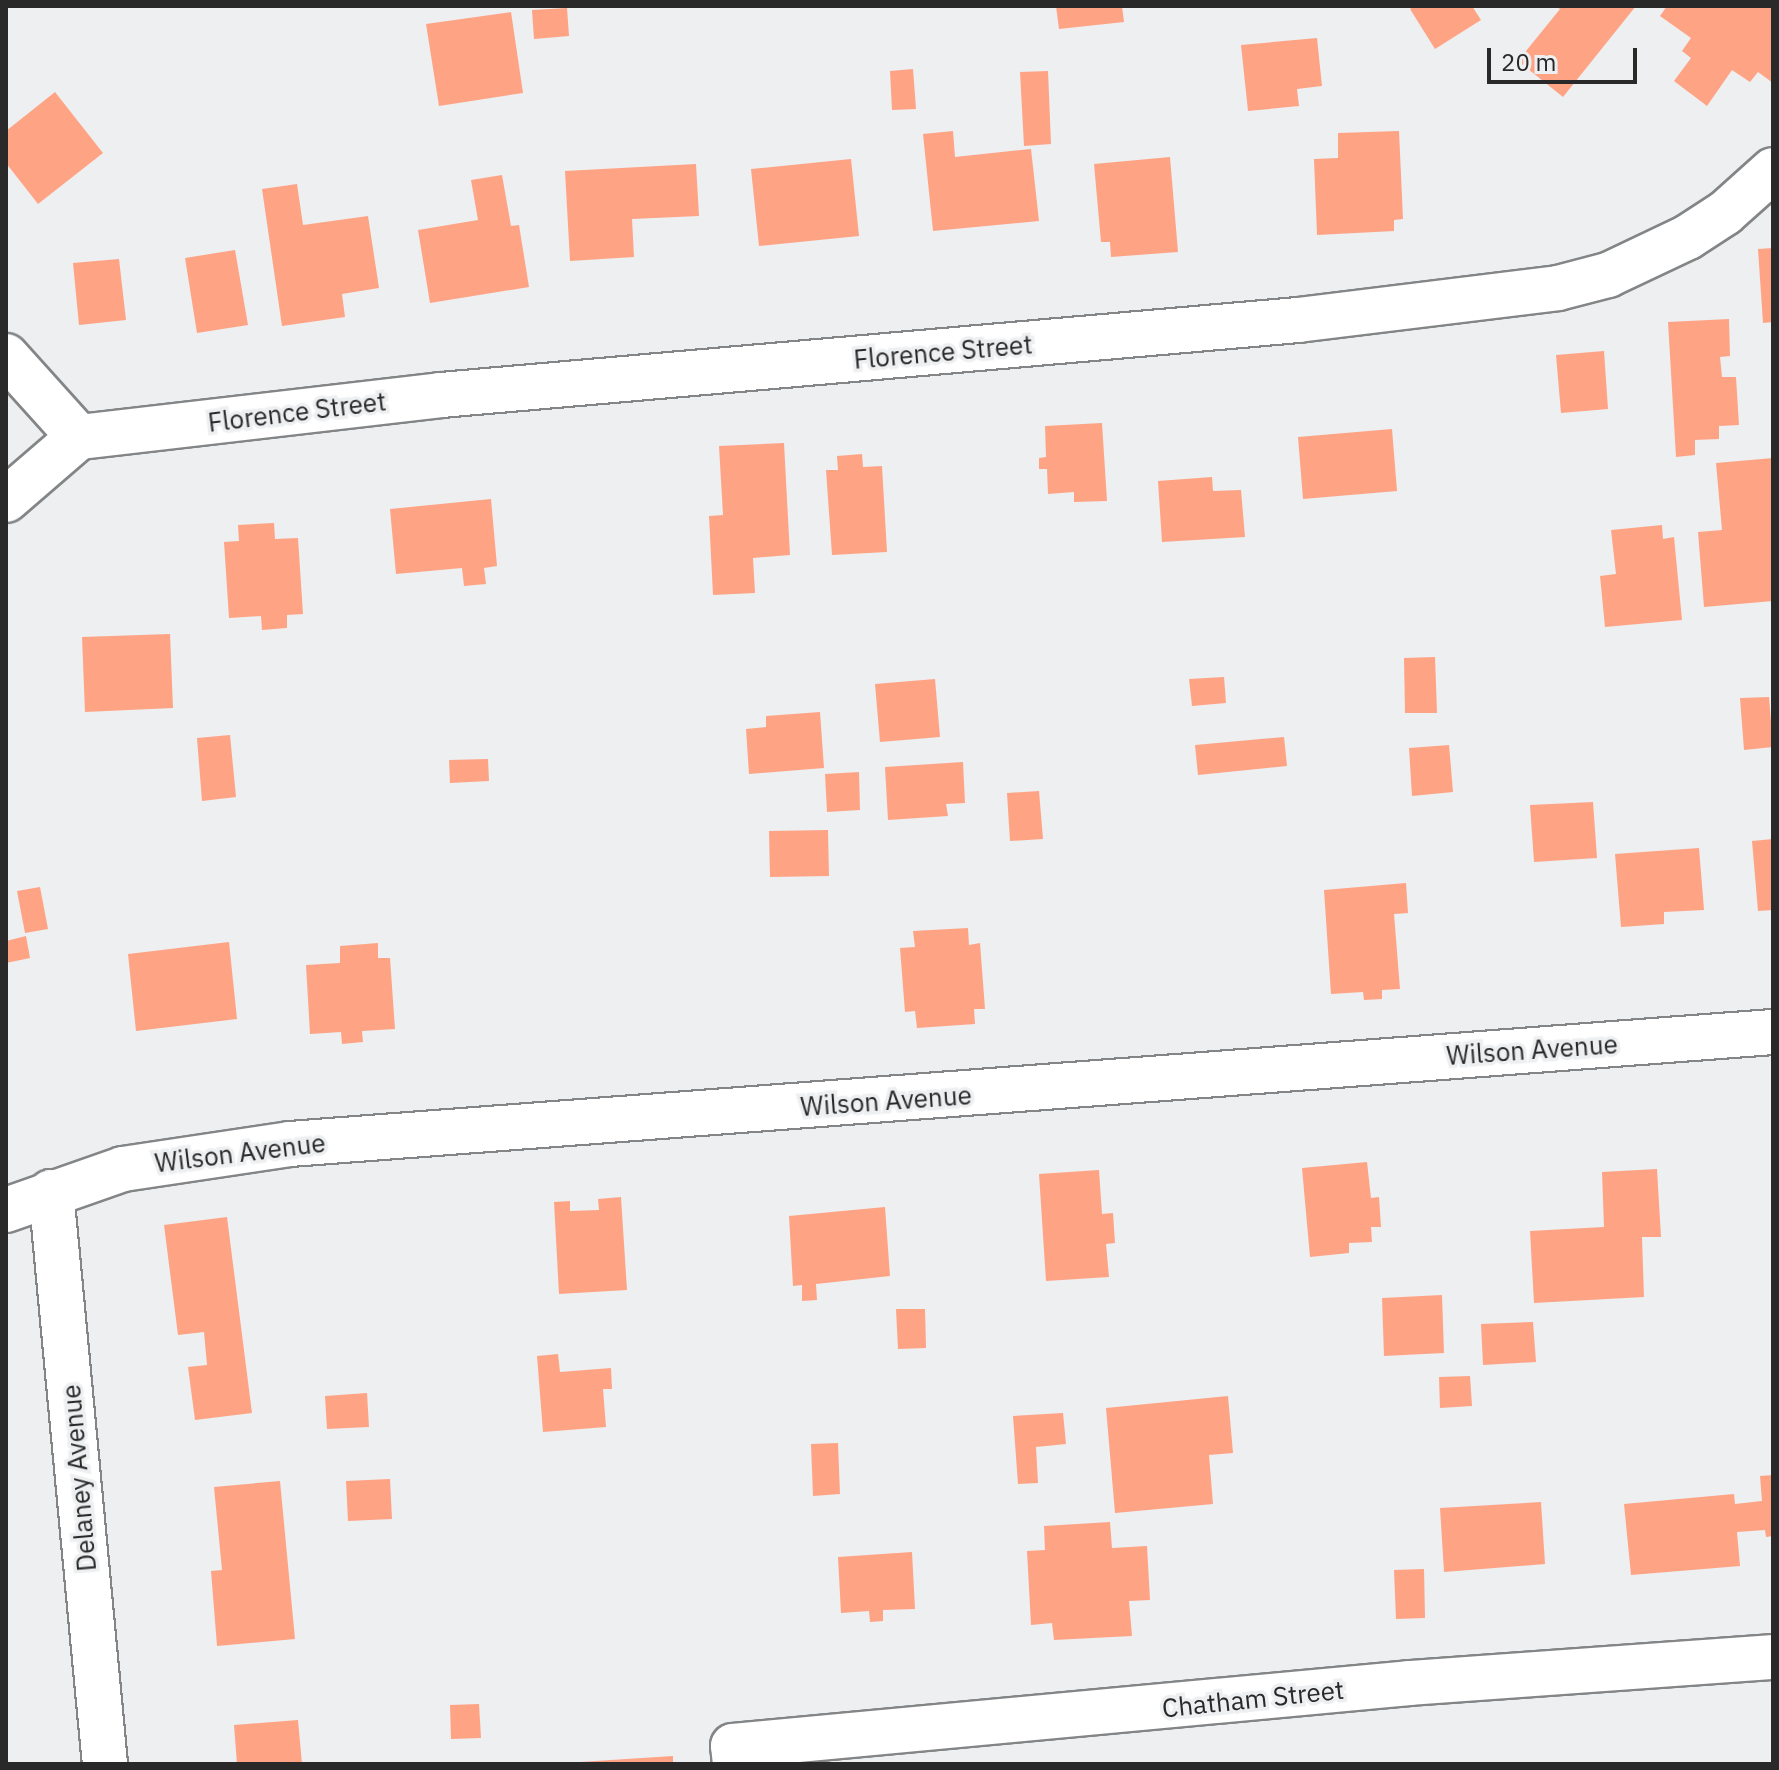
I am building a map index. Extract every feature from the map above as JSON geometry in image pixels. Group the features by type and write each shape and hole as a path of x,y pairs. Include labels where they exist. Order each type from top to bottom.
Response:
{"street":[{"name":"Florence Street","path":"79,437 441,395 1390,311 1558,288 1608,275 1688,237 1725,213 1773,170"},
{"path":"6,356 79,437 6,500"},
{"name":"Wilson Avenue","path":"6,1210 51,1192 148,1164 290,1144 1773,1032"},
{"name":"Delaney Avenue","path":"51,1192 105,1764"},
{"name":"Chatham Street","path":"734,1755 1409,1683 1773,1657"}],"building":[{"path":"1056,6 1122,6 1124,22 1059,29"},
{"path":"1414,6 1472,6 1481,20 1435,49 1410,9"},
{"path":"1556,6 1636,6 1563,97 1518,61 1560,9"},
{"path":"1667,6 1773,7 1773,83 1758,72 1750,82 1732,70 1707,106 1674,81 1691,58 1682,51 1691,38 1660,16"},
{"path":"567,8 569,36 534,39 532,10"},
{"path":"511,12 523,93 439,106 426,24"},
{"path":"1317,38 1322,86 1297,89 1299,106 1248,111 1241,45"},
{"path":"913,69 916,109 892,110 890,71"},
{"path":"1048,71 1051,144 1024,146 1020,72"},
{"path":"55,92 103,153 38,204 6,163 6,131"},
{"path":"953,131 955,157 1031,149 1039,221 933,231 923,134"},
{"path":"1399,131 1403,219 1394,220 1394,231 1317,235 1314,159 1338,158 1338,133"},
{"path":"1170,157 1178,252 1111,257 1110,242 1101,242 1094,164"},
{"path":"851,159 859,236 759,246 751,169"},
{"path":"696,164 699,216 632,219 634,257 570,261 565,171"},
{"path":"502,175 511,226 519,225 529,287 430,303 418,230 478,220 471,180"},
{"path":"297,184 303,225 368,216 379,288 342,294 345,317 282,326 262,189"},
{"path":"1773,248 1773,322 1763,323 1758,249"},
{"path":"235,250 248,325 197,333 185,258"},
{"path":"119,259 126,320 79,325 73,263"},
{"path":"1729,319 1730,356 1720,357 1722,377 1736,377 1739,425 1719,426 1719,439 1695,440 1695,455 1676,457 1668,322"},
{"path":"1604,351 1608,409 1561,413 1556,355"},
{"path":"1102,423 1107,501 1074,502 1074,492 1048,494 1047,469 1039,469 1039,458 1046,457 1045,426"},
{"path":"1392,429 1397,491 1303,499 1298,437"},
{"path":"784,443 790,555 753,558 755,593 713,595 709,516 723,515 719,446"},
{"path":"862,454 863,467 882,466 887,552 832,555 826,470 838,470 837,456"},
{"path":"1773,458 1773,601 1704,607 1698,532 1722,530 1716,463"},
{"path":"1212,477 1213,491 1241,490 1245,537 1162,542 1158,481"},
{"path":"491,499 497,566 484,568 486,584 464,586 462,568 396,574 390,509"},
{"path":"274,523 275,539 298,538 303,614 287,615 287,628 262,630 261,616 229,618 224,542 239,541 238,525"},
{"path":"1662,525 1663,539 1674,537 1682,620 1605,627 1600,576 1616,574 1611,530"},
{"path":"170,634 173,708 85,712 82,637"},
{"path":"1435,657 1437,713 1405,713 1404,658"},
{"path":"1224,677 1226,703 1192,706 1189,679"},
{"path":"935,679 940,737 880,742 875,684"},
{"path":"1769,697 1773,747 1744,750 1740,698"},
{"path":"820,712 824,768 749,774 746,729 766,727 766,716"},
{"path":"230,735 236,797 202,801 197,738"},
{"path":"1284,737 1287,766 1198,775 1195,745"},
{"path":"1449,745 1453,792 1412,796 1409,748"},
{"path":"488,759 489,781 450,783 449,760"},
{"path":"963,762 965,803 946,804 948,816 888,820 885,767"},
{"path":"859,772 860,810 827,812 825,774"},
{"path":"1039,791 1043,839 1010,841 1007,793"},
{"path":"1593,802 1597,858 1534,862 1530,805"},
{"path":"828,830 829,876 770,877 769,831"},
{"path":"1773,839 1773,910 1758,911 1752,841"},
{"path":"1699,848 1704,910 1664,912 1664,924 1621,927 1615,854"},
{"path":"1406,883 1408,913 1394,914 1400,989 1382,990 1382,999 1364,1000 1363,992 1331,994 1324,890"},
{"path":"40,887 48,929 25,933 17,891"},
{"path":"968,928 969,945 980,943 985,1009 974,1009 975,1024 917,1028 915,1011 905,1012 900,948 915,947 913,931"},
{"path":"26,936 30,958 6,963 6,941"},
{"path":"229,942 237,1019 136,1031 128,954"},
{"path":"378,943 378,958 390,958 395,1029 362,1031 363,1042 342,1044 341,1032 310,1034 306,965 340,963 340,946"},
{"path":"1367,1162 1371,1198 1379,1197 1381,1227 1371,1227 1372,1242 1349,1243 1349,1253 1310,1257 1302,1168"},
{"path":"1657,1169 1661,1237 1642,1237 1644,1297 1534,1303 1530,1231 1604,1227 1602,1172"},
{"path":"1099,1170 1102,1214 1113,1213 1115,1243 1106,1244 1109,1277 1046,1281 1039,1174"},
{"path":"621,1197 627,1290 559,1294 554,1202 570,1201 570,1211 599,1210 598,1199"},
{"path":"885,1207 890,1276 816,1284 817,1300 802,1301 802,1285 793,1286 789,1216"},
{"path":"227,1217 252,1413 195,1420 188,1367 207,1365 204,1332 178,1335 164,1225"},
{"path":"1442,1295 1444,1353 1384,1356 1382,1298"},
{"path":"896,1309 925,1309 926,1348 898,1349"},
{"path":"1533,1322 1536,1362 1483,1365 1481,1324"},
{"path":"558,1354 560,1372 611,1368 612,1389 603,1389 606,1427 543,1432 537,1356"},
{"path":"1470,1376 1472,1406 1440,1408 1439,1377"},
{"path":"367,1393 369,1427 327,1429 325,1396"},
{"path":"1228,1396 1233,1453 1209,1455 1213,1504 1115,1513 1106,1408"},
{"path":"1063,1413 1066,1444 1036,1447 1038,1483 1018,1484 1013,1416"},
{"path":"838,1443 840,1494 813,1496 811,1444"},
{"path":"1773,1475 1773,1536 1766,1537 1765,1530 1737,1532 1740,1566 1631,1575 1624,1504 1734,1494 1735,1504 1762,1501 1760,1476"},
{"path":"390,1479 392,1519 348,1521 346,1481"},
{"path":"280,1481 295,1639 217,1646 211,1571 222,1570 214,1487"},
{"path":"1541,1502 1545,1564 1444,1572 1440,1508"},
{"path":"1110,1522 1112,1548 1147,1546 1150,1600 1129,1601 1132,1636 1054,1640 1052,1623 1031,1625 1027,1551 1045,1550 1044,1526"},
{"path":"912,1552 915,1609 883,1610 883,1621 870,1622 869,1611 841,1613 838,1557"},
{"path":"1424,1569 1425,1618 1396,1619 1394,1570"},
{"path":"479,1704 481,1738 451,1739 450,1705"},
{"path":"298,1720 302,1764 237,1764 234,1725"},
{"path":"673,1756 673,1764 580,1764 580,1762"}]}
